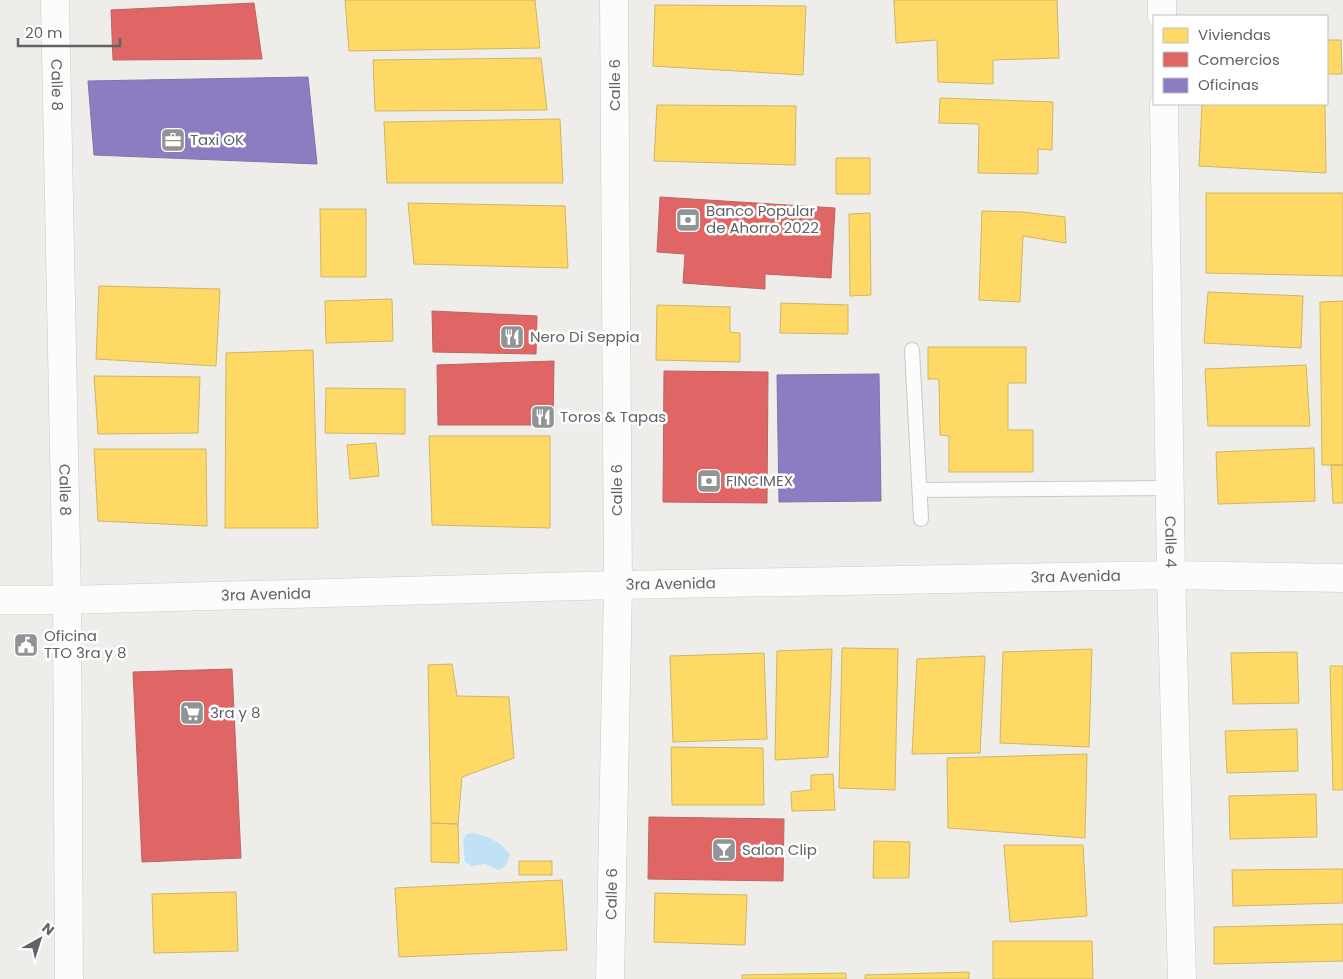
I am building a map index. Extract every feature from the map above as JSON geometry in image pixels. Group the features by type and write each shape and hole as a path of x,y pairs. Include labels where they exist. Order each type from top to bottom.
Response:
{"street":[{"name":"Calle 8","path":"55,0 67,600 69,979"},
{"name":"Calle 6","path":"610,979 618,585 614,0"},
{"path":"1162,0 1162,15"},
{"name":"Calle 4","path":"1164,105 1170,488 1182,979"},
{"name":"3ra Avenida","path":"0,600 67,600 618,585 1172,575 1343,578"}],"lane":[{"path":"912,350 921,519"},
{"path":"920,490 1170,488"}],"water":[{"path":"473,833 494,840 507,851 510,855 505,866 498,870 485,864 472,866 465,862 463,840 466,834"}],"building: Viviendas":[{"path":"345,0 535,0 540,48 349,51"},
{"path":"894,0 1057,0 1059,58 993,60 993,84 938,82 937,40 896,43"},
{"path":"655,5 806,6 803,75 653,66"},
{"path":"1328,40 1341,40 1342,74 1328,74"},
{"path":"541,58 547,110 375,111 373,60"},
{"path":"940,98 1053,102 1052,150 1038,149 1038,174 978,173 979,124 939,123"},
{"path":"657,105 796,106 795,165 654,161"},
{"path":"1202,105 1325,105 1326,173 1199,166"},
{"path":"560,119 563,183 387,183 384,122"},
{"path":"836,158 870,158 870,194 836,194"},
{"path":"1206,193 1343,193 1343,276 1206,273"},
{"path":"408,203 565,206 568,268 414,264"},
{"path":"320,209 366,209 366,277 321,277"},
{"path":"982,211 1023,212 1065,217 1066,243 1023,236 1020,302 979,300"},
{"path":"870,213 871,295 850,296 849,214"},
{"path":"99,286 220,289 216,366 96,359"},
{"path":"1208,292 1303,296 1301,348 1204,343"},
{"path":"392,299 393,341 326,343 325,301"},
{"path":"1343,301 1343,465 1322,465 1320,302"},
{"path":"781,303 848,305 848,334 780,333"},
{"path":"657,305 730,307 730,332 740,333 740,362 656,360"},
{"path":"928,347 1026,347 1026,383 1008,383 1008,430 1033,430 1033,472 949,472 949,436 940,435 939,379 928,379"},
{"path":"313,350 318,528 225,528 226,353"},
{"path":"1306,365 1310,426 1208,426 1205,369"},
{"path":"94,376 200,377 198,433 98,434"},
{"path":"326,388 405,389 405,434 325,433"},
{"path":"429,436 550,436 550,528 432,525"},
{"path":"376,443 379,476 350,479 347,445"},
{"path":"1314,448 1315,501 1218,504 1216,452"},
{"path":"94,449 206,449 207,526 98,521"},
{"path":"1331,465 1343,465 1343,503 1333,503"},
{"path":"842,648 898,649 895,790 839,788"},
{"path":"832,649 828,757 775,760 777,651"},
{"path":"1092,649 1089,747 1000,743 1003,652"},
{"path":"1297,652 1299,703 1233,704 1231,653"},
{"path":"764,653 767,739 673,742 670,656"},
{"path":"985,656 980,753 912,754 917,659"},
{"path":"452,664 457,696 509,697 514,758 462,777 458,824 431,823 428,665"},
{"path":"1330,666 1343,666 1343,790 1333,790"},
{"path":"1297,729 1298,771 1227,773 1225,731"},
{"path":"671,747 763,748 764,805 672,805"},
{"path":"1087,754 1085,838 948,828 947,758"},
{"path":"833,774 835,810 792,811 791,792 811,790 811,775"},
{"path":"1316,794 1317,837 1230,839 1229,796"},
{"path":"431,823 458,824 459,863 431,862"},
{"path":"874,841 910,842 909,878 873,878"},
{"path":"1004,845 1083,845 1087,916 1010,922"},
{"path":"519,861 552,861 552,875 519,875"},
{"path":"1343,869 1343,903 1233,906 1232,870"},
{"path":"562,880 567,950 399,957 395,888"},
{"path":"236,892 238,951 154,953 152,894"},
{"path":"655,893 747,895 745,945 654,942"},
{"path":"1343,924 1343,961 1214,964 1214,927"},
{"path":"993,941 1092,941 1093,979 993,979"},
{"path":"969,972 969,979 865,979 865,975"},
{"path":"846,973 846,979 742,979 742,975"}],"building: Comercios":[{"path":"254,3 262,59 113,60 111,10"},
{"path":"660,197 835,208 831,278 765,274 765,289 683,283 685,254 657,252"},
{"path":"432,311 537,316 536,354 433,352"},
{"path":"554,361 553,425 438,425 437,365"},
{"path":"664,371 768,372 767,503 663,502"},
{"path":"232,669 241,858 142,862 133,672"},
{"path":"649,817 784,819 783,881 648,879"}],"building: Oficinas":[{"path":"308,77 317,164 94,155 88,81"},
{"path":"879,374 881,501 779,502 777,375"}],"place":[{"name":"Taxi OK","path":"173,140"},
{"name":"Banco Popular de Ahorro 2022","path":"688,220"},
{"name":"Nero Di Seppia","path":"512,337"},
{"name":"Toros & Tapas","path":"543,417"},
{"name":"FINCIMEX","path":"709,481"},
{"name":"Oficina TTO 3ra y 8","path":"26,645"},
{"name":"3ra y 8","path":"192,713"},
{"name":"Salon Clip","path":"724,850"}]}
